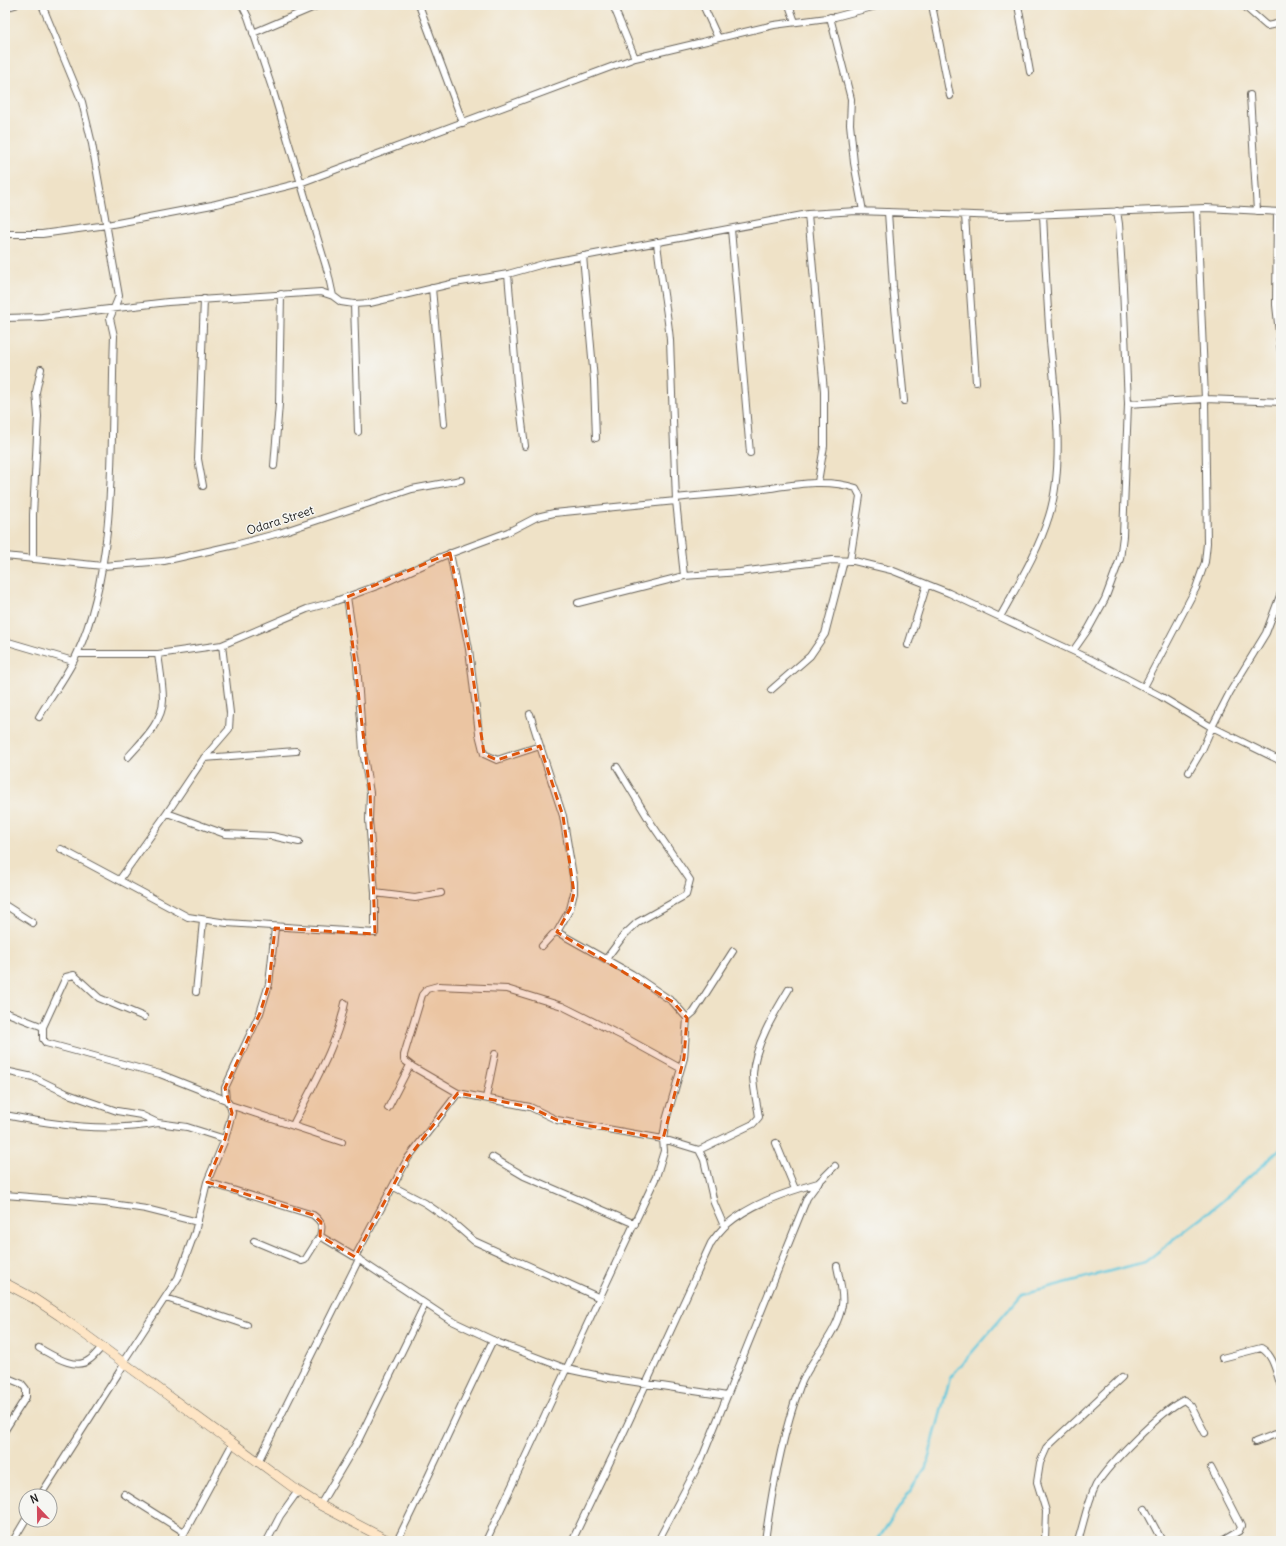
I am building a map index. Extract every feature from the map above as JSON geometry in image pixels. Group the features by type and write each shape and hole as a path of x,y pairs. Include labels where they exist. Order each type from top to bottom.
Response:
{"street":[{"path":"6,7 15,5"},
{"path":"39,717 77,654 92,610 105,556 110,474 114,336 110,318 119,296 92,144 82,102 42,5"},
{"path":"242,5 273,91 328,273 333,296"},
{"path":"253,33 319,5"},
{"path":"419,5 463,123"},
{"path":"613,5 636,58"},
{"path":"702,5 718,38"},
{"path":"789,5 795,22"},
{"path":"5,234 42,234 107,225 212,205 300,182 636,58 774,25 830,18 876,5"},
{"path":"932,5 950,96"},
{"path":"1018,5 1030,72"},
{"path":"1242,5 1267,26 1281,23"},
{"path":"830,18 851,99 850,124 854,163 863,211"},
{"path":"1250,95 1257,211"},
{"path":"5,318 42,317 204,299 321,292 333,296 341,302 354,304 370,303 432,288 508,274 583,256 808,214 863,211 965,216 1206,208 1279,212 1276,305 1281,352"},
{"path":"1144,687 1196,588 1205,562 1205,399 1197,209"},
{"path":"1073,651 1089,628 1102,604 1120,558 1123,536 1128,404 1124,287 1117,211"},
{"path":"888,212 893,287 904,401"},
{"path":"808,214 824,391 824,446 818,482"},
{"path":"1000,617 1039,544 1049,515 1055,488 1056,413 1046,290 1043,214"},
{"path":"965,216 976,382"},
{"path":"731,229 750,453"},
{"path":"657,242 659,272 668,314 676,500 684,576"},
{"path":"583,256 594,380 596,438"},
{"path":"508,274 517,382 525,446"},
{"path":"432,288 444,424"},
{"path":"274,466 279,396 281,294"},
{"path":"203,486 198,459 204,299"},
{"path":"354,304 358,432"},
{"path":"33,558 32,515 38,416 36,392 41,369"},
{"path":"1128,404 1205,399 1281,402"},
{"name":"Odara Street","path":"5,556 102,566 164,561 235,545 412,489 461,480"},
{"path":"77,654 158,654 222,645 307,609 377,586 450,553 508,532 537,517 554,513 676,500 818,482 841,483 856,488 860,496 847,561 825,634 810,656 771,690"},
{"path":"450,553 469,649 479,734 484,754 496,760 540,746"},
{"path":"578,603 684,576 740,572 832,560 847,561 891,570 927,584 1073,651 1144,687 1212,727 1281,761"},
{"path":"908,645 927,584"},
{"path":"1189,772 1202,750 1230,692 1266,634 1281,593"},
{"path":"61,849 188,916 203,920 275,928 375,933 375,893 369,820 370,793 364,751 357,663 347,597"},
{"path":"5,641 73,661"},
{"path":"120,879 204,758 230,729 230,713 222,645"},
{"path":"128,757 151,729 160,712 163,701 158,654"},
{"path":"530,714 563,816 574,882 574,893 570,909 557,932 553,934 542,946"},
{"path":"204,758 296,751"},
{"path":"606,960 624,935 638,922 686,895 690,880 685,870 651,823 617,767"},
{"path":"167,813 225,834 272,836 299,842"},
{"path":"375,893 415,898 441,893"},
{"path":"5,905 33,923"},
{"path":"196,992 203,920"},
{"path":"45,1488 178,1278 198,1222 207,1182 225,1139 232,1113 225,1088 260,1013 269,984 275,928"},
{"path":"557,932 606,960 673,1002 687,1018"},
{"path":"486,1541 656,1177 664,1150 663,1139 666,1120 684,1058 687,1018 694,1012 733,951"},
{"path":"144,1017 99,998 74,975 70,974 66,977 43,1026 43,1039 46,1043 160,1074 228,1102 342,1142"},
{"path":"680,1068 622,1036 562,1006 507,989 438,986 427,989 422,996 404,1055 404,1060 410,1065 458,1093 530,1108 557,1120 663,1139 700,1150 754,1124 759,1117 753,1074 757,1054 773,1016 789,988"},
{"path":"293,1125 333,1042 345,1003"},
{"path":"5,1012 43,1026"},
{"path":"486,1098 495,1054"},
{"path":"388,1108 410,1065"},
{"path":"5,1071 33,1077 68,1094 94,1104 117,1111 141,1115 158,1122 187,1127 225,1139"},
{"path":"258,1462 357,1258 408,1158 458,1093"},
{"path":"5,1115 41,1122 92,1128 137,1127 158,1122"},
{"path":"776,1143 794,1189"},
{"path":"700,1150 704,1160 714,1203 724,1226"},
{"path":"492,1157 524,1176 635,1224"},
{"path":"658,1541 702,1458 807,1198 818,1183 835,1166"},
{"path":"207,1182 313,1215 321,1222 323,1227 320,1236 306,1260 302,1262 254,1242"},
{"path":"572,1541 711,1243 724,1226 746,1211 794,1189 818,1183"},
{"path":"394,1188 425,1204 451,1221 474,1241 600,1298"},
{"path":"5,1194 106,1202 146,1209 198,1222"},
{"path":"320,1236 357,1258 450,1320 493,1340 567,1369 609,1378 727,1396"},
{"path":"765,1541 777,1469 800,1387 806,1373 837,1321 842,1304 837,1266"},
{"path":"5,1283 33,1298 298,1491 320,1505 389,1541"},
{"path":"166,1298 247,1325"},
{"path":"320,1505 359,1439 425,1304"},
{"path":"397,1541 493,1340"},
{"path":"39,1348 57,1357 77,1364 88,1362 102,1347"},
{"path":"1222,1358 1261,1348 1271,1357 1281,1386"},
{"path":"5,1377 22,1384 26,1389 26,1397 5,1430"},
{"path":"1045,1541 1047,1531 1046,1511 1037,1482 1040,1463 1047,1447 1122,1377"},
{"path":"1078,1541 1090,1500 1097,1485 1115,1461 1143,1432 1177,1403 1184,1400 1191,1406 1205,1433"},
{"path":"1255,1442 1281,1432"},
{"path":"180,1541 233,1443"},
{"path":"1211,1468 1241,1526 1239,1531 1222,1541"},
{"path":"267,1541 280,1516 298,1491"},
{"path":"124,1494 184,1532"},
{"path":"1144,1509 1162,1541"},
{"path":"13,1541 21,1528"}],"highlighted area":[{"path":"450,553 469,649 484,754 497,760 540,746 563,816 574,893 570,909 557,932 673,1002 687,1018 684,1058 663,1139 557,1120 530,1107 458,1093 408,1158 355,1257 320,1236 321,1222 313,1215 207,1182 225,1139 232,1113 225,1088 260,1013 269,984 275,928 375,934 370,793 347,597"}],"waterway":[{"path":"877,1541 926,1467 950,1378 1022,1294 1145,1262 1220,1203 1281,1149"}]}
